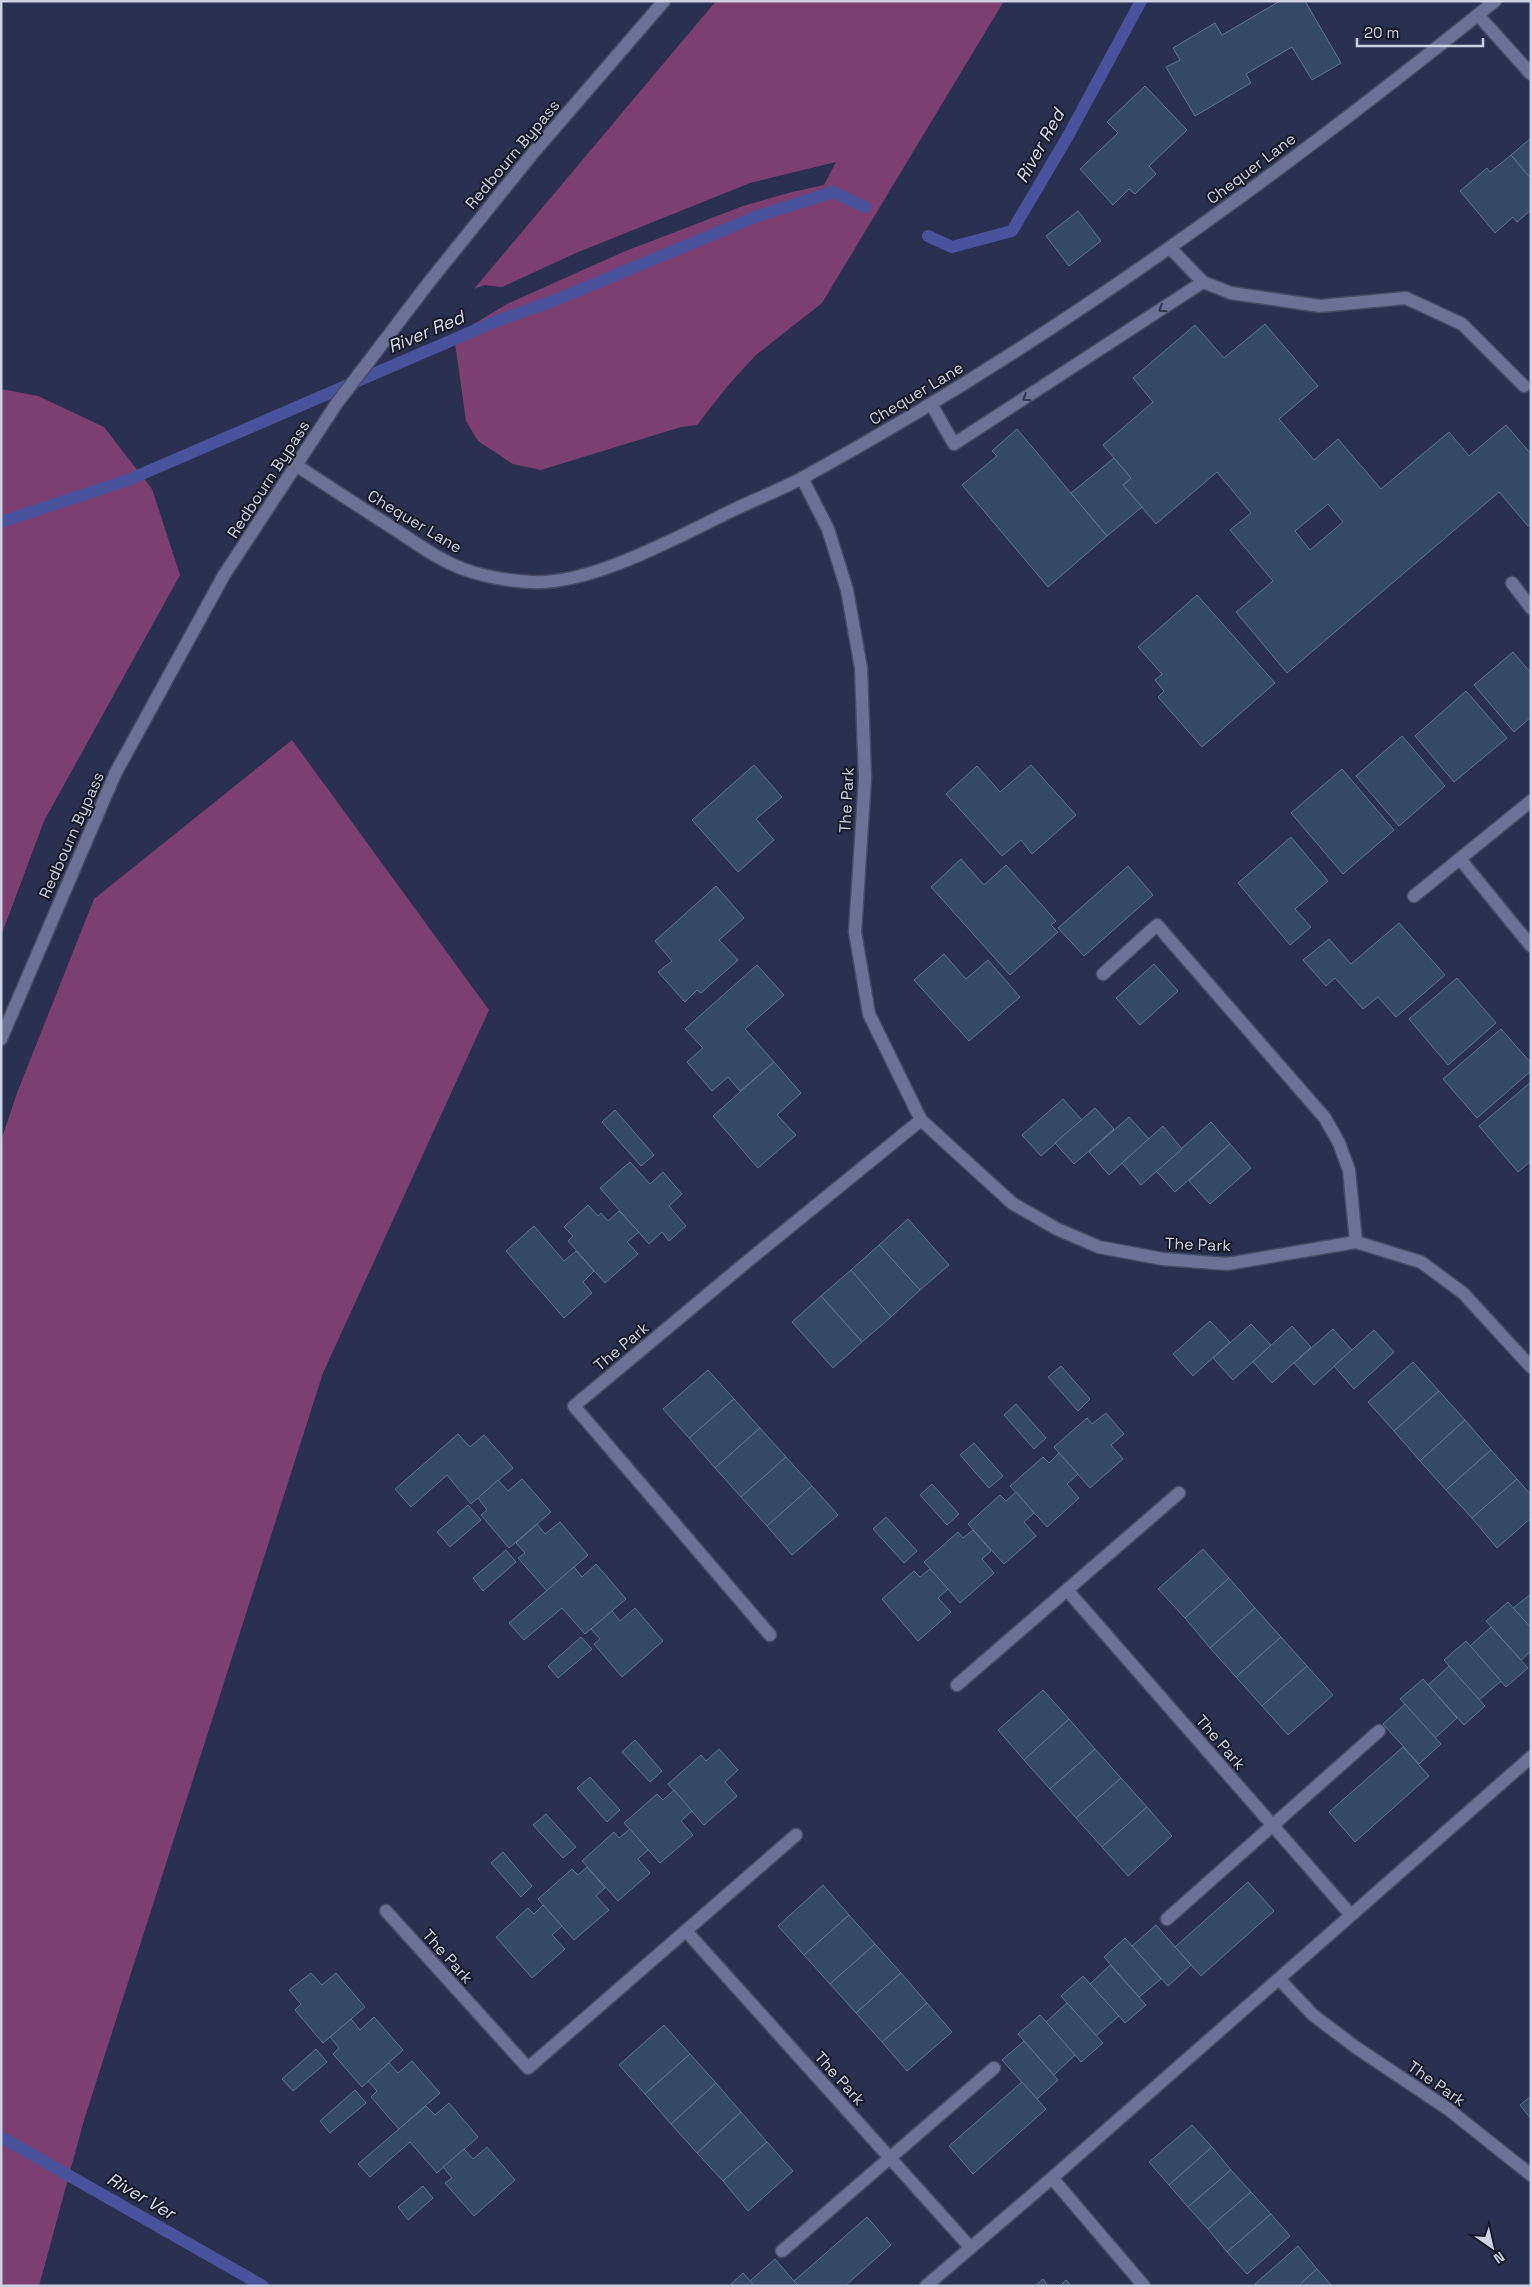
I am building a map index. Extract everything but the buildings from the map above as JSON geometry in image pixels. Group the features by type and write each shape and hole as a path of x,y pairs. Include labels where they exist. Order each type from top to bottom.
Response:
{"street":[{"name":"Redbourn Bypass","path":"1,1039 115,774 224,575 337,404 396,326 533,153 664,1"},
{"name":"Chequer Lane","path":"296,465 425,549 462,568 501,579 537,582 580,575 647,552 802,478 931,404 1170,248 1393,82 1495,1"},
{"path":"1478,15 1531,74"},
{"path":"1170,248 1203,282 1231,293 1320,306 1406,298 1462,324 1524,386"},
{"path":"931,404 954,444 1203,282"},
{"name":"The Park","path":"802,478 828,529 844,581 861,668 865,778 855,932 869,1014 921,1120 1012,1203 1057,1229 1099,1247 1163,1260 1227,1264 1356,1242 1421,1262 1463,1293 1531,1367"},
{"path":"1512,583 1531,608"},
{"path":"1414,896 1531,801"},
{"path":"1460,858 1531,946"},
{"path":"1104,974 1157,925 1325,1118 1349,1170 1356,1242"},
{"name":"The Park","path":"770,1635 574,1406 921,1120"},
{"path":"958,1685 1180,1493"},
{"name":"The Park","path":"1067,1590 1350,1914"},
{"path":"1167,1918 1379,1731"},
{"path":"926,2286 1052,2178 1279,1979 1350,1914 1531,1757"},
{"name":"The Park","path":"386,1911 528,2068 796,1835"},
{"name":"The Park","path":"686,1931 970,2247"},
{"name":"The Park","path":"1279,1979 1313,2015 1354,2046 1448,2109 1531,2175"},
{"path":"782,2251 994,2068"},
{"path":"1052,2178 1144,2286"}],"shaded area":[{"path":"716,1 1004,1 822,303 756,355 730,383 697,425 681,427 541,470 513,464 478,441 466,421 454,336 507,304 623,252 743,206 824,185 836,162 750,183 576,253 502,287 484,285 474,289"},
{"path":"1,389 38,396 104,427 152,489 180,575 44,821 1,936"},
{"path":"292,740 489,1010 323,1373 84,2120 39,2286 1,2286 1,1141 17,1093 94,899"}],"waterway":[{"name":"River Red","path":"928,236 952,247 1012,231 1068,136 1141,1"},
{"name":"River Red","path":"1,522 128,480 494,322 558,299 755,217 833,192 865,207"},
{"name":"River Ver","path":"1,2137 263,2286"}]}
